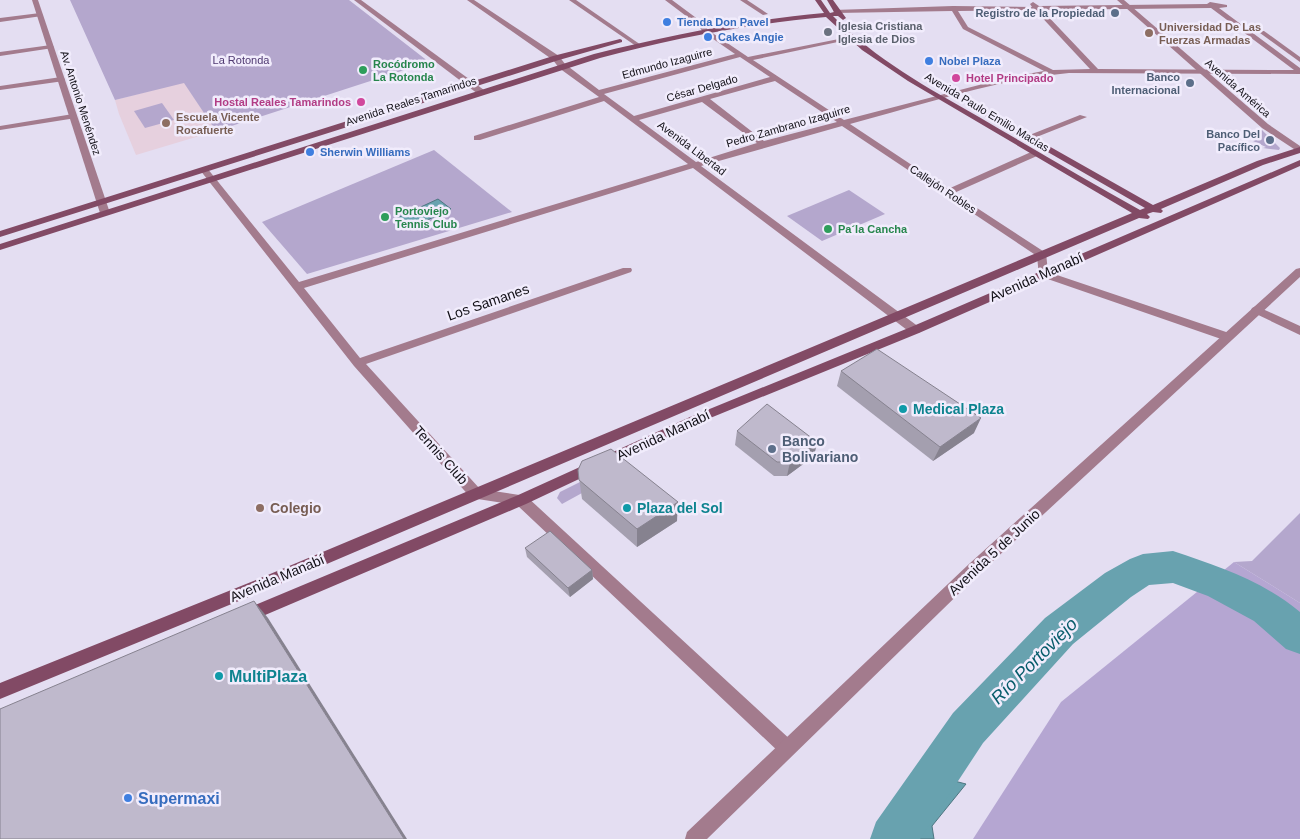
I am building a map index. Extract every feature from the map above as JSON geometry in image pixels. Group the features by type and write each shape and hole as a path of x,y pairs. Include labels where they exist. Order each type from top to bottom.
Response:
{"main road":[{"name":"Avenida Paulo Emilio Macías","path":"818,0 825,12 852,37 886,63 1034,154 1158,224"},
{"path":"830,0 836,11 851,26"},
{"name":"Avenida Reales Tamarindos","path":"0,234 102,202 207,174 562,66 703,27 836,11"},
{"name":"Avenida Reales Tamarindos","path":"0,247 106,213 207,174 556,58 628,39 703,27 765,14 825,12"},
{"name":"Avenida Paulo Emilio Macías","path":"886,54 1026,138 1171,218"},
{"name":"Avenida Manabí","path":"0,691 256,587 1042,255 1142,215 1260,163 1300,150"},
{"name":"Avenida Manabí","path":"227,624 521,500 694,420 915,330 1300,163"},
{"path":"256,587 263,608"}],"street":[{"name":"Av. Antonio Menéndez","path":"35,0 106,213"},
{"name":"Avenida Libertad","path":"470,0 556,58 562,66 915,330"},
{"path":"572,0 638,45"},
{"name":"Callejón Robles","path":"668,0 744,57 1042,255"},
{"path":"743,0 765,14"},
{"path":"939,0 945,8"},
{"path":"1030,0 1096,71"},
{"name":"Avenida América","path":"1120,0 1265,126 1300,150"},
{"path":"1204,0 1300,71"},
{"path":"1218,0 1248,22"},
{"path":"361,1 481,92"},
{"name":"Avenida Reales Tamarindos","path":"836,11 945,8 1225,6"},
{"path":"953,8 965,28 1050,72"},
{"path":"0,20 40,15"},
{"path":"1255,27 1300,60"},
{"name":"Edmundo Izaguirre","path":"476,138 602,95 744,57 852,37"},
{"path":"0,54 51,47"},
{"name":"Pedro Zambrano Izaguirre","path":"296,286 763,144 949,93 1010,79 1050,72 1300,71"},
{"name":"César Delgado","path":"633,119 776,78"},
{"path":"0,88 61,80"},
{"path":"704,99 763,144"},
{"path":"0,128 74,116"},
{"path":"1026,138 1083,117"},
{"path":"948,192 1034,154"},
{"name":"Tennis Club","path":"207,174 358,363 476,494 521,500"},
{"path":"1042,255 1043,274 1228,337"},
{"name":"Los Samanes","path":"358,363 627,270"},
{"name":"Avenida 5 de Junio","path":"694,839 974,569 1300,271"},
{"path":"1256,310 1300,331"},
{"path":"521,500 787,748"}],"shaded area":[{"name":"Escuela Vicente Rocafuerte","path":"184,82 216,131 136,155 115,100"},
{"path":"1234,562 1300,603 1300,839 973,839 1061,702"}],"green space":[{"name":"La Rotonda","path":"70,0 349,0 429,62 216,131 184,83 115,100"},
{"path":"162,103 174,120 145,128 134,111"},
{"path":"1262,130 1280,148 1279,150 1263,148 1266,147 1253,141 1259,138 1249,131"},
{"name":"Portoviejo Tennis Club","path":"434,150 512,212 307,274 262,222"},
{"name":"Pa´la Cancha","path":"849,190 885,214 822,241 787,216"},
{"path":"582,481 582,493 562,504 557,498 560,492"},
{"path":"1300,513 1300,603 1234,562 1252,561"}],"water":[{"path":"438,199 451,209 410,228 397,218"},
{"path":"927,774 966,784 932,826 934,839 878,839 895,819"}],"building":[{"path":"877,349 981,418 940,447 841,371"},
{"path":"767,404 817,442 790,462 777,462 737,431"},
{"path":"611,449 678,502 637,529 579,480 578,470 582,461"},
{"path":"550,531 592,570 568,588 525,548"},
{"name":"MultiPlaza","path":"254,601 404,839 0,839 0,709"}],"waterway":[{"name":"Río Portoviejo","path":"893,839 968,728 1059,631 1118,585 1143,570 1173,567 1221,584 1268,609 1300,636"}],"place":[{"name":"Registro de la Propiedad","path":"1115,13"},
{"name":"Tienda Don Pavel","path":"667,22"},
{"name":"Iglesia Cristiana Iglesia de Dios","path":"828,32"},
{"name":"Universidad De Las Fuerzas Armadas","path":"1149,33"},
{"name":"Cakes Angie","path":"708,37"},
{"name":"Nobel Plaza","path":"929,61"},
{"name":"Rocódromo La Rotonda","path":"363,70"},
{"name":"Hotel Principado","path":"956,78"},
{"name":"Banco Internacional","path":"1190,83"},
{"name":"Hostal Reales Tamarindos","path":"361,102"},
{"name":"Escuela Vicente Rocafuerte","path":"166,123"},
{"name":"Banco Del Pacífico","path":"1270,140"},
{"name":"Sherwin Williams","path":"310,152"},
{"name":"Portoviejo Tennis Club","path":"385,217"},
{"name":"Pa´la Cancha","path":"828,229"},
{"name":"Medical Plaza","path":"903,409"},
{"name":"Banco Bolivariano","path":"772,449"},
{"name":"Colegio","path":"260,508"},
{"name":"Plaza del Sol","path":"627,508"},
{"name":"MultiPlaza","path":"219,676"},
{"name":"Supermaxi","path":"128,798"}]}
